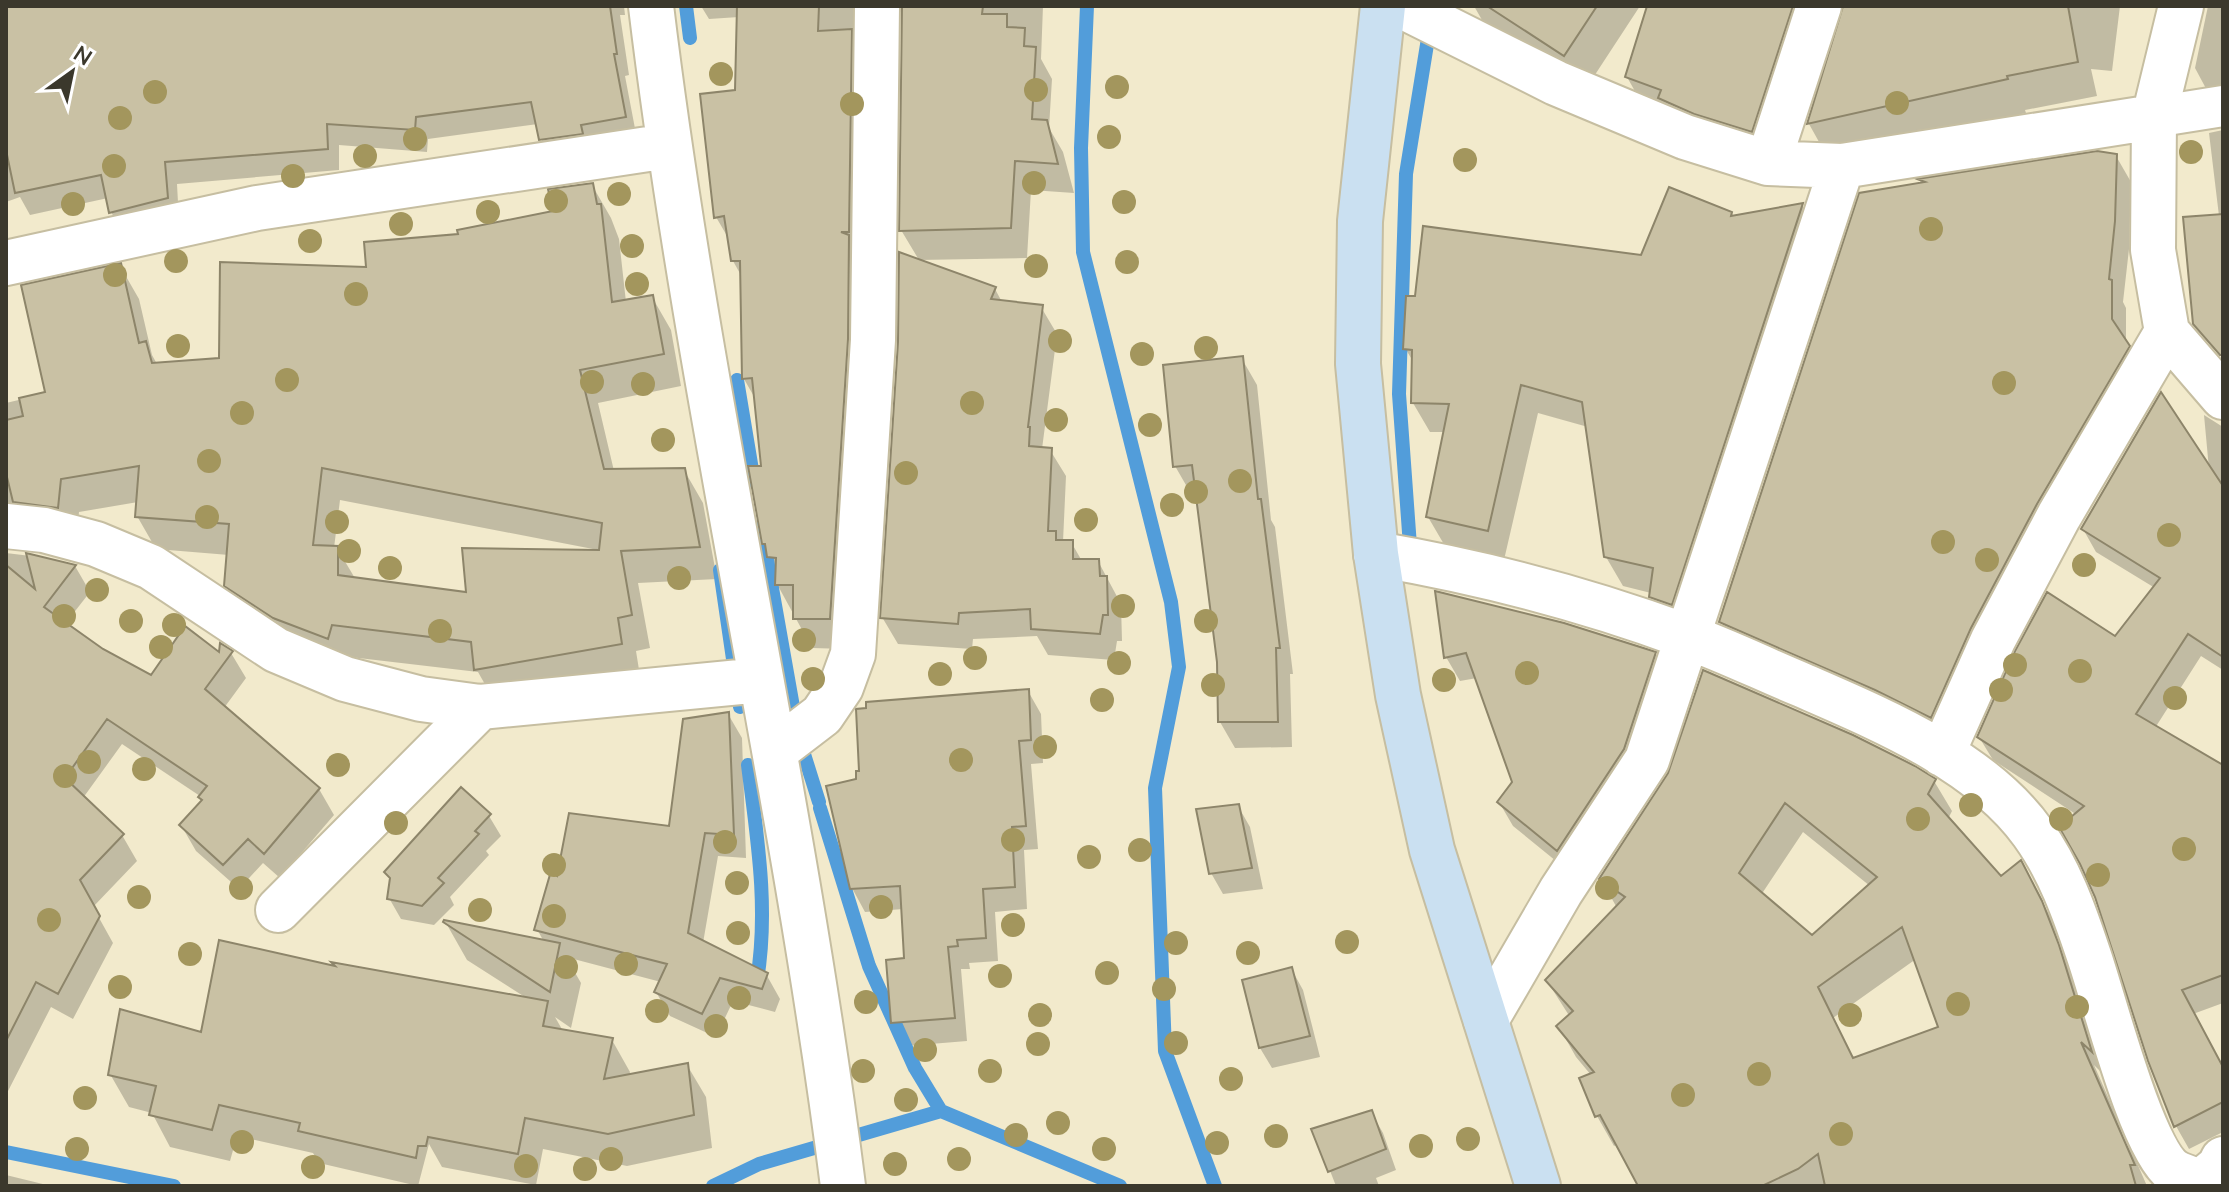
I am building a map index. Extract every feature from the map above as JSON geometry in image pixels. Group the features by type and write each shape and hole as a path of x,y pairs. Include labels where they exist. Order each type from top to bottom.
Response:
{"main road":[{"path":"1383,6 1360,221 1358,364 1376,554 1398,695 1432,850 1538,1186"}],"street":[{"path":"651,6 668,146 775,751 832,1097 843,1186"},
{"path":"775,751 822,715 841,687 853,654 873,340 877,6"},
{"path":"1402,6 1570,89 1685,137 1768,163 1842,166 2223,106"},
{"path":"1768,163 1819,6"},
{"path":"2181,6 2154,117 2153,250 2167,332 2223,397"},
{"path":"6,263 257,208 668,146"},
{"path":"1486,1020 1561,891 1647,760 1842,166"},
{"path":"1942,754 1993,640 2052,530 2167,332"},
{"path":"6,526 44,530 96,544 151,567 276,650 345,679 421,699 480,707 761,680"},
{"path":"1376,554 1443,565 1595,605 1687,637 1863,711 1942,754 1992,788 2032,832 2062,882 2089,954 2116,1046 2156,1149 2172,1170 2209,1176"},
{"path":"278,910 480,707"}],"building":[{"path":"6,6 610,6 617,54 614,54 626,117 581,125 583,134 539,140 531,102 416,117 415,130 327,124 328,149 165,162 168,198 109,213 101,175 15,193 6,150"},
{"path":"737,6 819,6 818,31 852,29 849,232 841,232 849,235 848,339 830,619 793,619 793,585 775,585 776,558 767,557 765,544 762,544 748,466 761,466 752,378 742,379 740,261 731,261 724,216 714,218 700,94 735,90"},
{"path":"902,6 983,6 982,14 1007,14 1007,27 1025,28 1024,46 1036,47 1032,119 1047,120 1058,164 1015,161 1011,228 899,231"},
{"path":"1487,6 1597,6 1564,56"},
{"path":"1647,6 1793,6 1752,132 1694,114 1658,98 1661,90 1625,77"},
{"path":"1843,6 2068,6 2078,62 1807,124"},
{"path":"2097,151 2117,154 2109,279 2112,280 2112,319 2130,346 2037,504 1971,628 1931,718 1875,690 1719,622 1859,193 1925,182 1917,179"},
{"path":"593,183 597,204 601,204 612,302 653,295 664,354 580,370 604,469 685,468 700,547 621,551 632,615 618,618 622,644 474,670 471,642 332,625 328,639 273,618 224,586 229,524 135,517 139,466 61,479 58,508 13,502 6,473 6,420 23,416 19,398 45,392 21,285 121,263 139,343 146,341 152,363 219,358 220,262 366,267 364,242 458,234 457,230 553,211 548,189","holes":["322,468 602,523 599,550 462,548 466,592 338,575 338,546 313,545"]},
{"path":"1669,187 1732,212 1731,216 1803,203 1672,605 1649,597 1653,568 1604,557 1582,402 1521,385 1488,531 1426,517 1449,404 1411,403 1412,350 1403,349 1406,296 1415,296 1423,226 1641,255"},
{"path":"2223,214 2223,355 2220,355 2193,324 2183,217"},
{"path":"899,252 996,287 991,299 1043,305 1028,427 1029,446 1052,448 1048,531 1056,531 1056,540 1073,540 1073,559 1099,559 1100,576 1107,576 1108,615 1103,615 1100,634 1031,629 1030,609 959,613 958,624 880,618 898,342"},
{"path":"1243,356 1258,499 1261,499 1280,648 1276,648 1278,722 1218,722 1217,662 1192,465 1173,467 1163,365"},
{"path":"2161,392 2223,486 2223,657 2188,634 2136,714 2223,765 2223,975 2182,990 2223,1067 2223,1102 2174,1127 2148,1061 2095,897 2059,827 2084,806 1977,737 2015,651 2047,592 2115,636 2160,578 2081,529"},
{"path":"26,553 76,565 44,607 103,649 151,675 185,626 219,652 220,643 233,651 205,689 320,788 264,854 248,839 223,865 179,825 202,800 198,797 207,786 107,719 65,778 124,834 80,880 100,916 58,994 36,982 6,1041 6,565 35,589"},
{"path":"1435,591 1564,623 1656,652 1624,749 1557,851 1497,802 1512,782 1466,653 1444,658"},
{"path":"1703,670 1853,735 1936,779 1928,794 2001,876 2021,860 2042,901 2092,1052 2081,1042 2135,1165 2130,1165 2136,1186 1825,1186 1818,1154 1798,1169 1762,1186 1638,1186 1600,1115 1595,1117 1579,1078 1594,1072 1556,1026 1573,1011 1545,980 1625,897 1599,879 1668,773","holes":["1785,803 1877,877 1812,935 1739,873","1902,927 1938,1027 1853,1058 1818,987"]},
{"path":"1029,689 1031,740 1019,741 1026,826 1012,827 1015,887 983,889 986,938 957,940 958,946 948,947 955,1018 891,1023 886,960 904,958 900,886 850,889 826,786 856,779 856,771 859,771 856,709 866,708 866,702"},
{"path":"729,712 734,835 705,833 688,933 768,973 762,989 720,978 702,1014 654,992 667,964 534,930 551,871 557,876 569,813 669,826 683,719"},
{"path":"461,787 491,814 475,831 479,834 438,878 444,883 422,906 387,899 390,878 384,872"},
{"path":"1239,804 1252,868 1209,874 1196,809"},
{"path":"443,922 560,943 550,992"},
{"path":"219,940 335,966 331,962 548,1001 543,1026 613,1038 604,1079 688,1063 694,1115 608,1134 525,1118 518,1154 428,1137 426,1146 418,1146 416,1158 298,1131 300,1123 219,1105 212,1130 149,1115 156,1086 108,1075 120,1009 201,1032"},
{"path":"1292,967 1310,1036 1259,1048 1242,980"},
{"path":"1372,1110 1386,1149 1328,1172 1311,1129"}],"waterway":[{"path":"686,6 690,38"},
{"path":"1087,6 1081,148 1083,252 1171,602 1179,667 1155,788 1165,1051 1215,1186"},
{"path":"1410,546 1399,394 1406,174 1430,26"},
{"path":"737,380 754,482"},
{"path":"761,526 798,735 819,802"},
{"path":"720,570 740,707"},
{"path":"748,765 762,899 757,980"},
{"path":"820,808 869,966 915,1068 941,1111"},
{"path":"713,1186 759,1164 941,1111 1120,1186"},
{"path":"6,1152 174,1186"}]}
